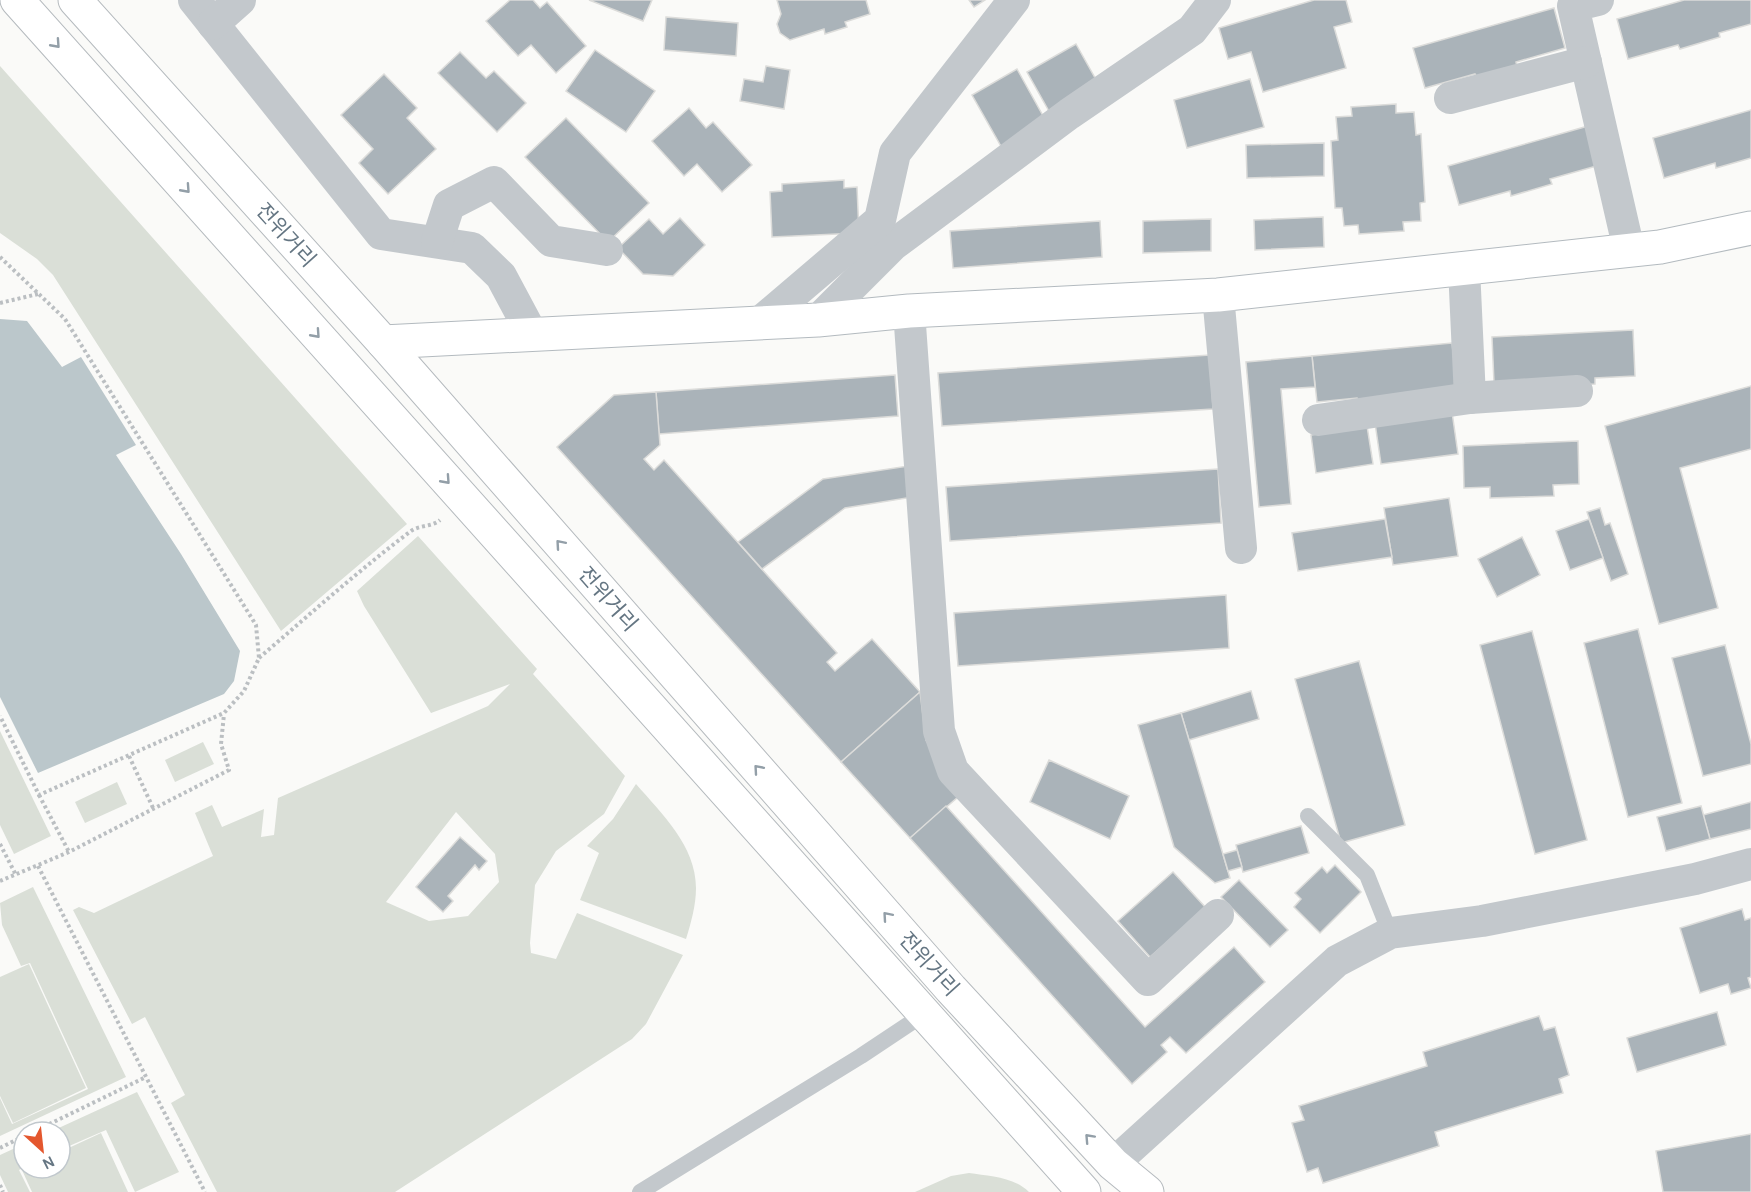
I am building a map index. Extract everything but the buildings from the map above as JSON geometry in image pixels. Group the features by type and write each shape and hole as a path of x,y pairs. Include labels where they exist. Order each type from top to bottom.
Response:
{"main road":[{"name":"전위거리","path":"17,0 1084,1192"},
{"name":"전위거리","path":"75,0 383,342 943,980 1113,1164 1147,1192"},
{"path":"383,342 818,320 909,310 1218,295 1659,247 1751,228"}],"street":[{"path":"240,0 203,12 381,234 472,248 501,276 532,334"},
{"path":"759,323 880,220 895,153 1014,0"},
{"path":"818,320 893,245 1069,114 1192,30 1215,0"},
{"path":"1598,0 1573,6 1629,250"},
{"path":"1450,98 1586,62"},
{"path":"437,242 450,205 494,182 551,241 607,250"},
{"path":"1464,268 1470,398"},
{"path":"1218,295 1240,548"},
{"path":"909,310 939,731 953,771 1148,980 1218,915"},
{"path":"1318,420 1470,398 1577,391"},
{"path":"1113,1164 1337,961 1390,933 1482,921 1695,879 1751,864"}],"lane":[{"path":"1308,816 1367,875 1390,933"},
{"path":"640,1192 861,1056 924,1014"}],"path":[{"path":"0,257 65,319 256,625 259,658"},
{"path":"0,303 38,294"},
{"path":"39,795 224,713 244,691 259,658 414,529 436,524 465,501"},
{"path":"0,881 69,852 229,770 221,744 224,713"},
{"path":"0,716 69,852"},
{"path":"129,756 154,810"},
{"path":"0,844 16,875"},
{"path":"38,866 205,1192"},
{"path":"58,1120 146,1077"},
{"path":"0,1185 3,1192"}],"shaded area":[{"path":"0,66 407,524 281,631 53,275 37,259 0,233"},
{"path":"0,319 27,321 62,367 81,357 136,445 116,455 181,554 240,651 234,681 224,694 38,773 0,697"},
{"path":"418,536 537,669 533,674 625,776 604,814 556,851 535,885 531,953 556,959 577,913 683,955 646,1024 632,1039 395,1192 217,1192 171,1103 185,1095 145,1017 132,1024 73,910 79,907 94,913 213,856 195,813 212,805 222,827 264,809 261,837 274,835 278,798 488,706 510,684 431,713 357,591","holes":["456,812 495,854 499,882 468,916 429,921 386,902"]},
{"path":"0,731 51,836 14,854 0,825"},
{"path":"203,742 214,764 175,782 165,760"},
{"path":"117,782 127,804 85,823 75,802"},
{"path":"636,784 676,831 690,858 696,894 686,939 580,900 599,853 587,846 613,819"},
{"path":"33,887 126,1077 34,1120 21,1120 88,1089 30,963 21,966 2,925 0,903"},
{"path":"29,964 86,1088 19,1120 12,1121 0,1096 0,977"},
{"path":"137,1092 179,1172 135,1192 106,1130 72,1145 72,1122"},
{"path":"0,1098 12,1124 12,1130 0,1136"},
{"path":"101,1133 128,1192 32,1192 27,1180 72,1180 72,1146"},
{"path":"12,1150 12,1180 24,1180 30,1192 8,1192 0,1175 0,1155"},
{"path":"969,1173 1009,1180 1029,1192 915,1192 951,1176"}]}
